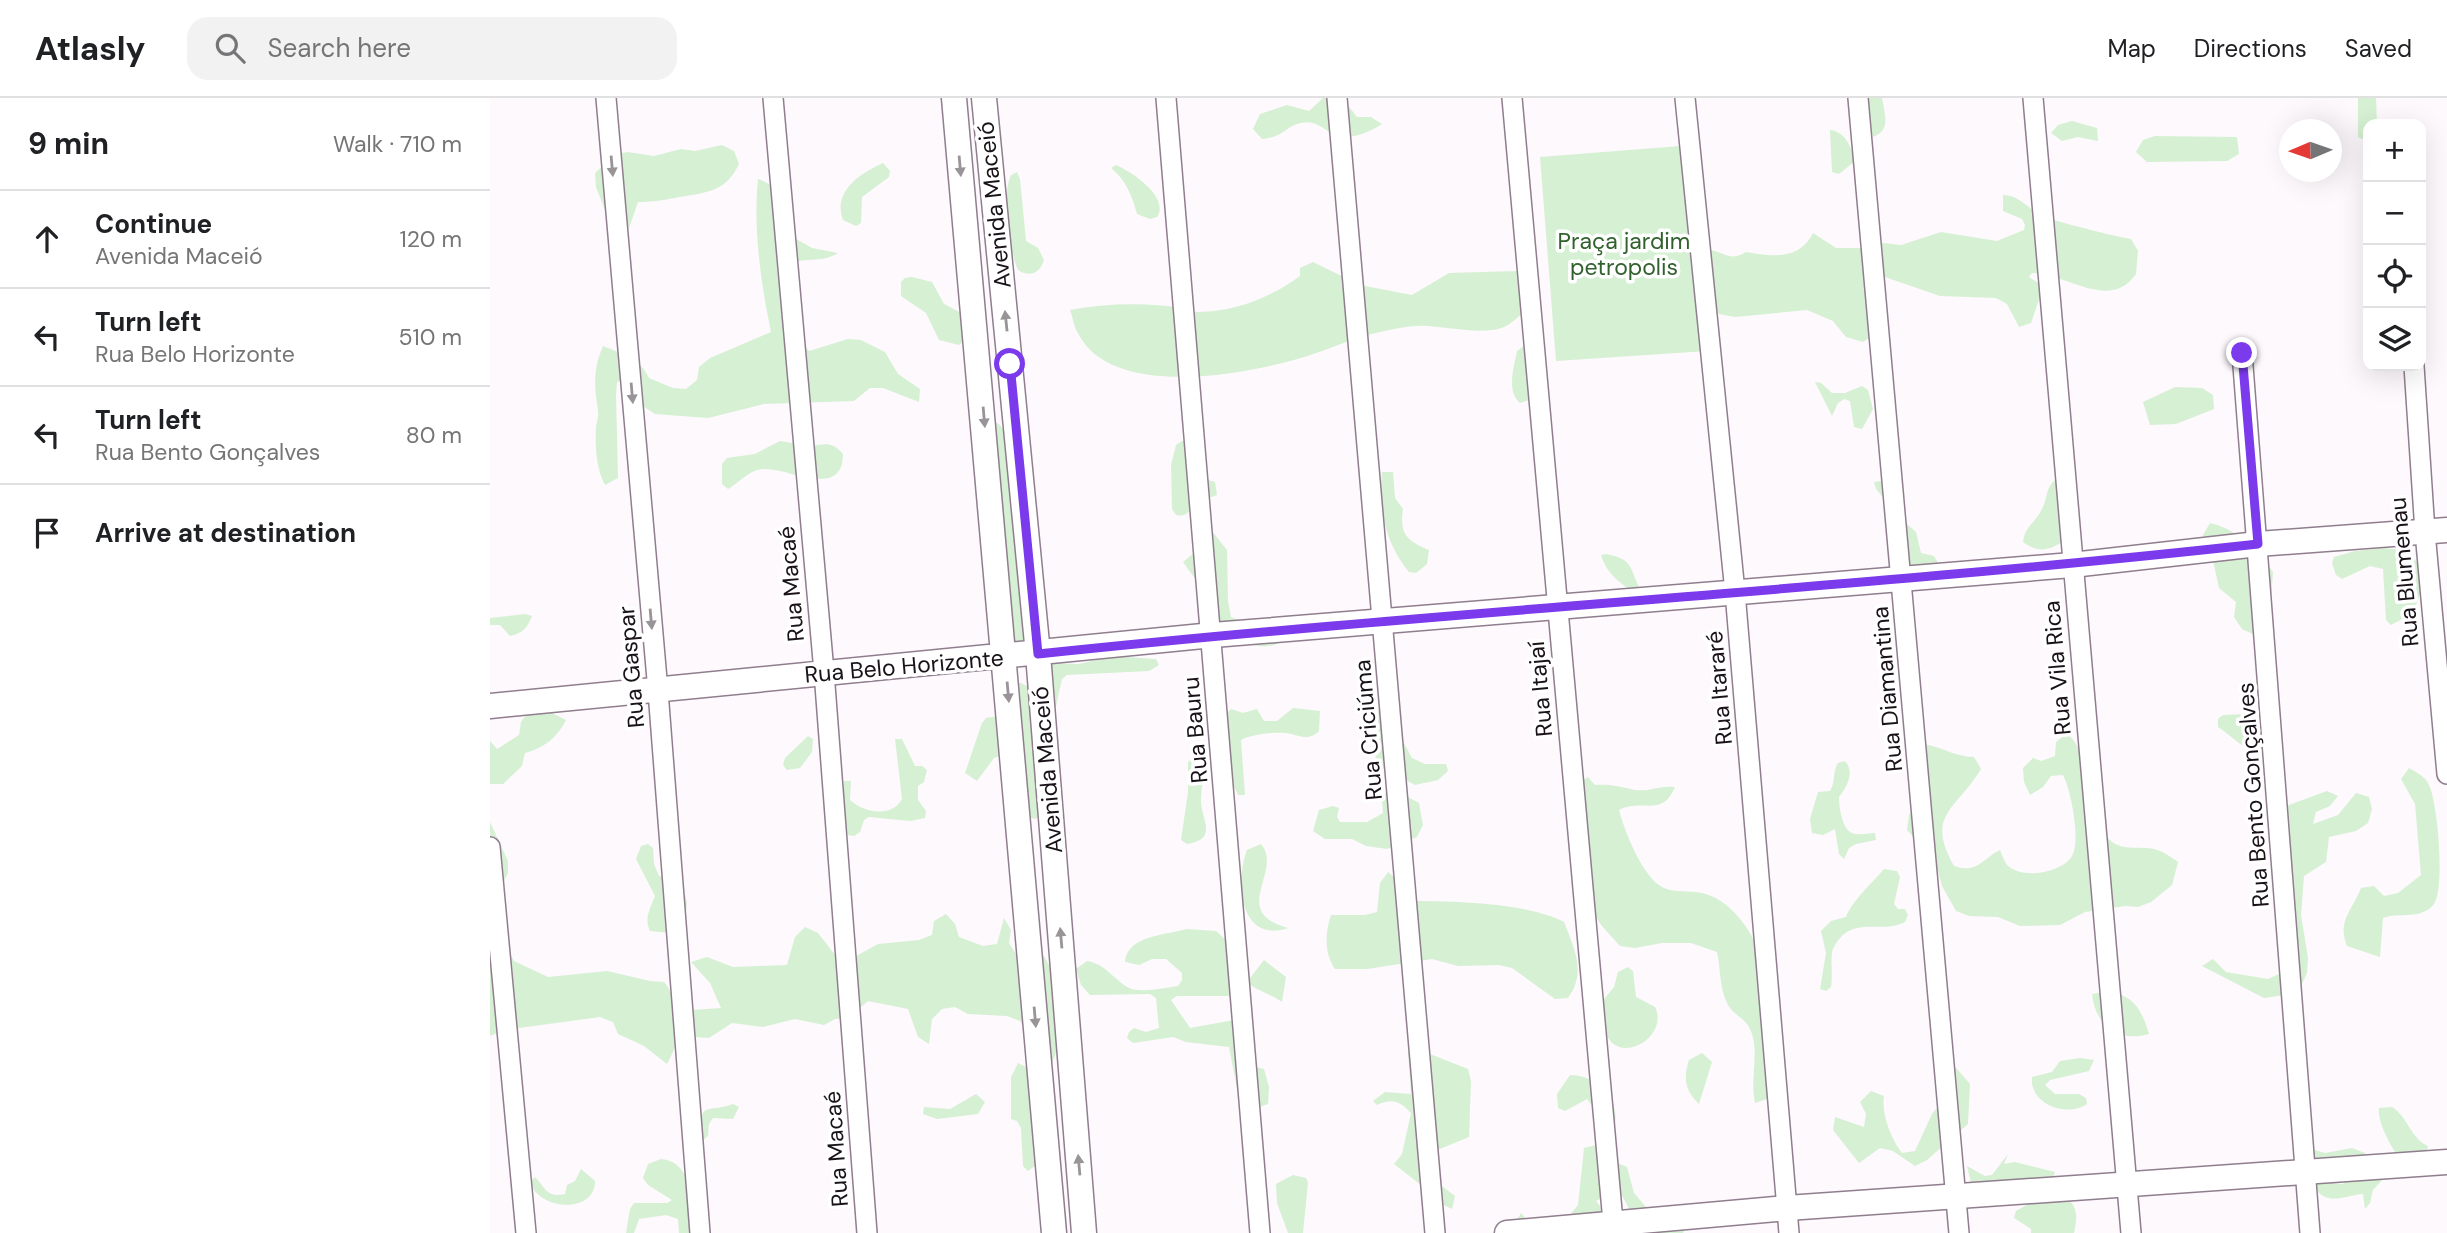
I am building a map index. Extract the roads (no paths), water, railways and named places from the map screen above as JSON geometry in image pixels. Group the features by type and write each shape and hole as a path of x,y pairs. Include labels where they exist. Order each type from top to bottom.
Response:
{"street":[{"name":"Rua Gaspar","path":"606,98 658,691 700,1233"},
{"name":"Rua Macaé","path":"773,98 824,672 867,1233"},
{"name":"Avenida Maceió","path":"954,98 1054,1233"},
{"name":"Avenida Maceió","path":"984,98 1038,654 1084,1233"},
{"name":"Rua Bauru","path":"1166,98 1213,635 1260,1233"},
{"name":"Rua Criciúma","path":"1337,98 1434,1233"},
{"name":"Rua Itajaí","path":"1512,98 1613,1228"},
{"name":"Rua Itararé","path":"1685,98 1735,592 1789,1233"},
{"name":"Rua Diamantina","path":"1858,98 1959,1233"},
{"name":"Rua Vila Rica","path":"2033,98 2131,1233"},
{"name":"Rua Bento Gonçalves","path":"2242,353 2310,1233"},
{"name":"Rua Blumenau","path":"2415,371 2436,531 2447,774"},
{"name":"Rua Belo Horizonte","path":"490,706 1213,635 2072,565 2258,544 2436,531"},
{"path":"490,847 526,1233"},
{"path":"1507,1233 1613,1228 1787,1208 2447,1162"}],"park label":[{"name":"Praça jardim petropolis","path":"1624,254"}]}
